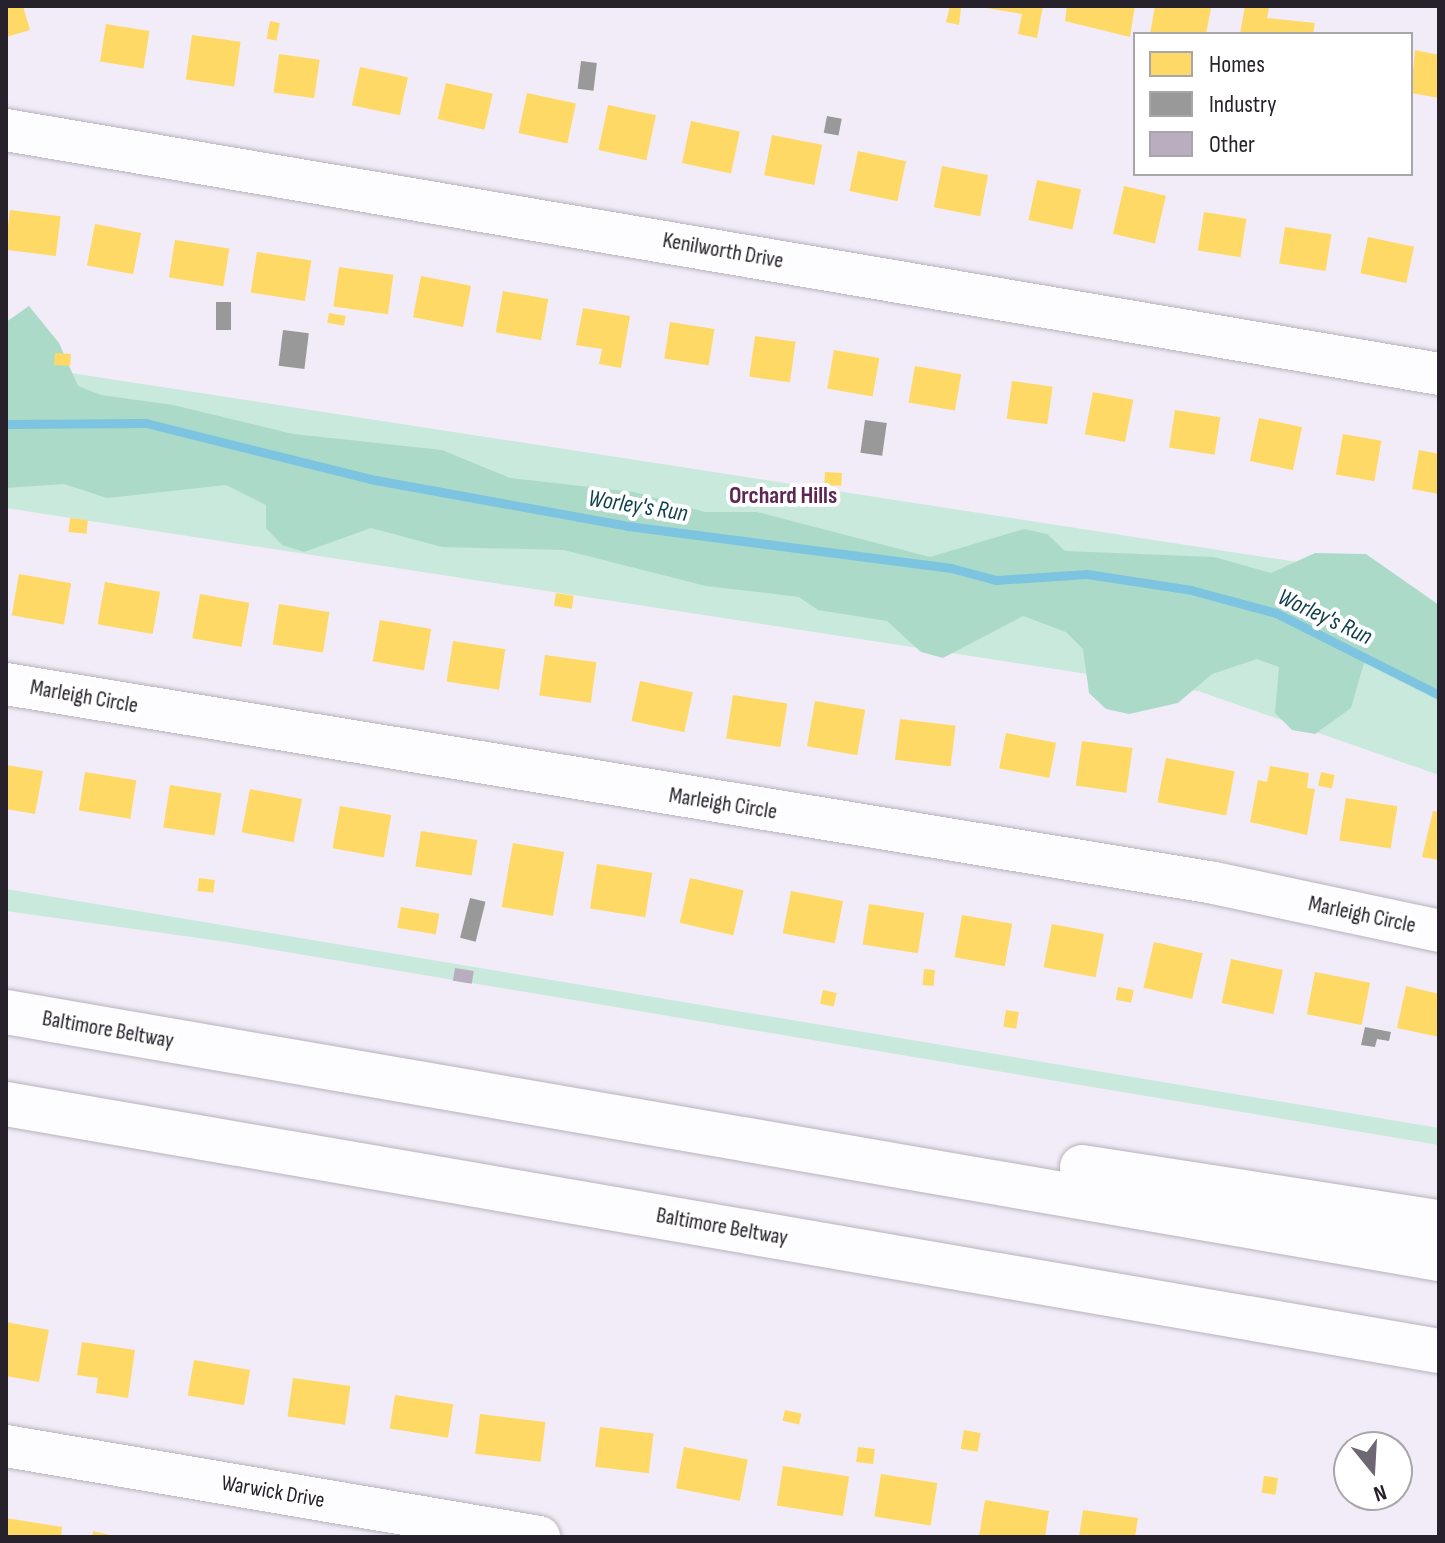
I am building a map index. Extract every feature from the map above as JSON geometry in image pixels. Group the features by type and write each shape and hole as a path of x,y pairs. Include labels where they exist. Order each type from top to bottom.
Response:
{"highway":[{"name":"Baltimore Beltway","path":"6,1012 1439,1259"},
{"path":"588,1112 665,1103 1439,1222"},
{"name":"Baltimore Beltway","path":"6,1104 1439,1351"}],"street":[{"name":"Kenilworth Drive","path":"6,130 1439,374"},
{"name":"Marleigh Circle","path":"6,684 1214,883 1439,931"},
{"name":"Warwick Drive","path":"6,1446 539,1537"}],"green space":[{"path":"29,306 59,343 78,386 101,395 173,405 293,434 442,450 510,478 634,492 705,512 757,512 930,557 1024,529 1047,534 1065,551 1214,557 1271,573 1315,553 1366,554 1439,605 1439,690 1364,663 1351,708 1315,734 1292,730 1275,713 1279,667 1257,659 1212,674 1178,703 1129,714 1106,709 1089,693 1083,649 1066,632 1023,616 943,658 921,652 887,621 818,610 799,597 706,586 564,550 442,547 371,528 304,552 282,545 266,528 266,505 226,485 107,498 64,484 6,488 6,322"},
{"path":"6,363 1362,572 1439,613 1439,775 1198,691 6,508"},
{"path":"6,889 1439,1128 1439,1145 227,942 6,911"}],"building: Homes":[{"path":"6,6 23,6 30,30 6,37"},
{"path":"950,6 961,8 959,25 946,22"},
{"path":"1043,6 1037,38 1018,34 1022,14 986,8"},
{"path":"1067,6 1135,6 1130,37 1065,21"},
{"path":"1155,6 1211,8 1206,32 1150,32"},
{"path":"1245,6 1269,8 1267,18 1315,23 1313,32 1240,32"},
{"path":"270,21 280,23 276,41 267,39"},
{"path":"106,24 149,31 144,68 100,62"},
{"path":"192,35 241,42 234,86 186,80"},
{"path":"1415,50 1439,55 1439,98 1413,93"},
{"path":"279,54 320,60 314,98 274,93"},
{"path":"360,67 408,77 400,115 352,105"},
{"path":"446,83 493,94 484,130 438,119"},
{"path":"527,93 576,103 567,143 518,133"},
{"path":"608,105 656,115 646,160 598,150"},
{"path":"691,121 740,131 731,173 682,163"},
{"path":"772,135 822,145 814,185 764,175"},
{"path":"858,151 906,161 897,201 849,191"},
{"path":"942,166 988,175 980,216 934,207"},
{"path":"1037,180 1081,189 1072,229 1028,220"},
{"path":"1124,186 1166,196 1155,243 1113,234"},
{"path":"10,210 61,216 56,256 6,250"},
{"path":"1204,212 1246,219 1240,257 1198,251"},
{"path":"95,224 141,233 133,274 87,265"},
{"path":"1285,227 1331,234 1326,271 1279,264"},
{"path":"1368,237 1414,247 1406,283 1360,273"},
{"path":"175,240 229,249 223,286 169,278"},
{"path":"257,252 311,261 305,301 251,292"},
{"path":"339,267 393,275 388,314 333,307"},
{"path":"421,276 471,286 463,327 413,317"},
{"path":"503,291 548,299 541,340 496,332"},
{"path":"583,308 630,316 621,368 599,364 602,349 576,345"},
{"path":"329,313 346,316 344,326 327,323"},
{"path":"670,322 714,329 709,366 664,359"},
{"path":"755,336 796,342 790,382 749,377"},
{"path":"834,350 879,358 873,396 827,388"},
{"path":"55,353 71,354 70,366 54,365"},
{"path":"915,366 961,374 955,411 909,402"},
{"path":"1012,381 1053,387 1047,424 1007,419"},
{"path":"1093,392 1133,400 1125,442 1085,434"},
{"path":"1175,410 1220,417 1214,455 1169,448"},
{"path":"1259,418 1302,427 1293,470 1250,461"},
{"path":"1343,434 1381,441 1374,481 1336,474"},
{"path":"1419,450 1439,454 1439,494 1412,489"},
{"path":"825,472 842,473 841,486 824,485"},
{"path":"70,518 88,520 86,534 69,532"},
{"path":"19,574 71,583 64,625 12,615"},
{"path":"105,582 160,592 153,634 98,624"},
{"path":"556,593 574,596 572,609 554,606"},
{"path":"200,594 249,603 241,647 192,638"},
{"path":"279,604 329,612 323,652 273,644"},
{"path":"380,620 431,629 424,670 373,661"},
{"path":"453,641 505,649 499,690 447,681"},
{"path":"545,655 596,662 591,703 539,696"},
{"path":"640,681 693,692 684,732 631,721"},
{"path":"733,695 787,704 780,747 726,738"},
{"path":"815,701 865,710 857,755 807,746"},
{"path":"900,719 956,726 951,767 895,760"},
{"path":"1006,733 1056,743 1049,778 999,768"},
{"path":"1082,741 1133,748 1126,793 1076,786"},
{"path":"1166,758 1235,771 1226,816 1157,802"},
{"path":"6,765 43,771 35,814 6,809"},
{"path":"1270,766 1309,773 1307,788 1315,789 1307,835 1250,822 1258,780 1267,782"},
{"path":"85,772 136,780 130,819 79,811"},
{"path":"1321,772 1335,775 1332,789 1318,786"},
{"path":"170,785 221,793 215,836 163,827"},
{"path":"250,789 302,799 294,842 242,832"},
{"path":"1346,798 1397,806 1391,849 1339,840"},
{"path":"340,806 391,815 384,857 333,848"},
{"path":"1433,811 1439,812 1439,860 1422,857"},
{"path":"421,831 477,840 472,875 415,867"},
{"path":"513,843 564,852 553,916 502,907"},
{"path":"597,864 652,873 645,917 590,908"},
{"path":"199,878 215,880 213,893 197,891"},
{"path":"690,878 744,890 733,935 680,923"},
{"path":"791,891 843,901 835,943 783,933"},
{"path":"869,904 924,913 918,953 863,944"},
{"path":"401,907 439,914 436,934 397,928"},
{"path":"962,915 1012,924 1005,966 955,957"},
{"path":"1052,924 1104,934 1096,977 1044,967"},
{"path":"1154,942 1203,953 1192,999 1143,988"},
{"path":"1231,959 1283,970 1273,1014 1222,1003"},
{"path":"924,969 935,970 934,986 923,985"},
{"path":"1315,972 1370,983 1362,1025 1307,1014"},
{"path":"1406,986 1439,994 1439,1037 1397,1028"},
{"path":"1118,987 1134,990 1131,1003 1116,1000"},
{"path":"823,990 837,993 834,1007 820,1004"},
{"path":"1006,1010 1019,1012 1016,1029 1003,1027"},
{"path":"6,1322 49,1330 39,1382 6,1376"},
{"path":"82,1342 135,1350 128,1398 96,1393 98,1378 77,1375"},
{"path":"194,1360 250,1370 244,1405 188,1395"},
{"path":"293,1378 350,1386 345,1425 288,1417"},
{"path":"395,1395 453,1404 448,1438 390,1429"},
{"path":"785,1410 802,1414 799,1425 783,1421"},
{"path":"480,1414 546,1422 541,1462 475,1454"},
{"path":"600,1427 654,1434 649,1473 595,1467"},
{"path":"964,1430 981,1433 977,1452 961,1449"},
{"path":"684,1447 748,1459 740,1501 676,1488"},
{"path":"858,1447 875,1449 873,1464 856,1462"},
{"path":"783,1466 849,1476 843,1516 777,1506"},
{"path":"881,1474 937,1483 931,1525 874,1516"},
{"path":"1264,1476 1278,1478 1275,1495 1262,1493"},
{"path":"985,1500 1049,1511 1045,1537 979,1537"},
{"path":"1083,1510 1138,1518 1135,1537 1079,1537"},
{"path":"6,1518 62,1527 61,1537 6,1537"},
{"path":"93,1531 114,1536 114,1537 92,1537"}],"building: Industry":[{"path":"581,61 597,63 593,91 578,89"},
{"path":"827,116 842,119 838,136 824,133"},
{"path":"216,302 231,302 231,330 216,330"},
{"path":"283,330 309,333 304,369 279,366"},
{"path":"865,420 887,423 882,456 860,453"},
{"path":"470,898 486,902 476,942 460,938"},
{"path":"1365,1027 1391,1032 1389,1041 1377,1039 1375,1047 1361,1045"}],"building: Other":[{"path":"455,968 474,971 472,984 453,981"}],"waterway":[{"name":"Worley's Run","path":"6,424 146,423 370,479 628,526 951,568 996,580 1087,574 1191,590 1276,613 1439,695"}],"district":[{"name":"Orchard Hills","path":"783,496"}]}
